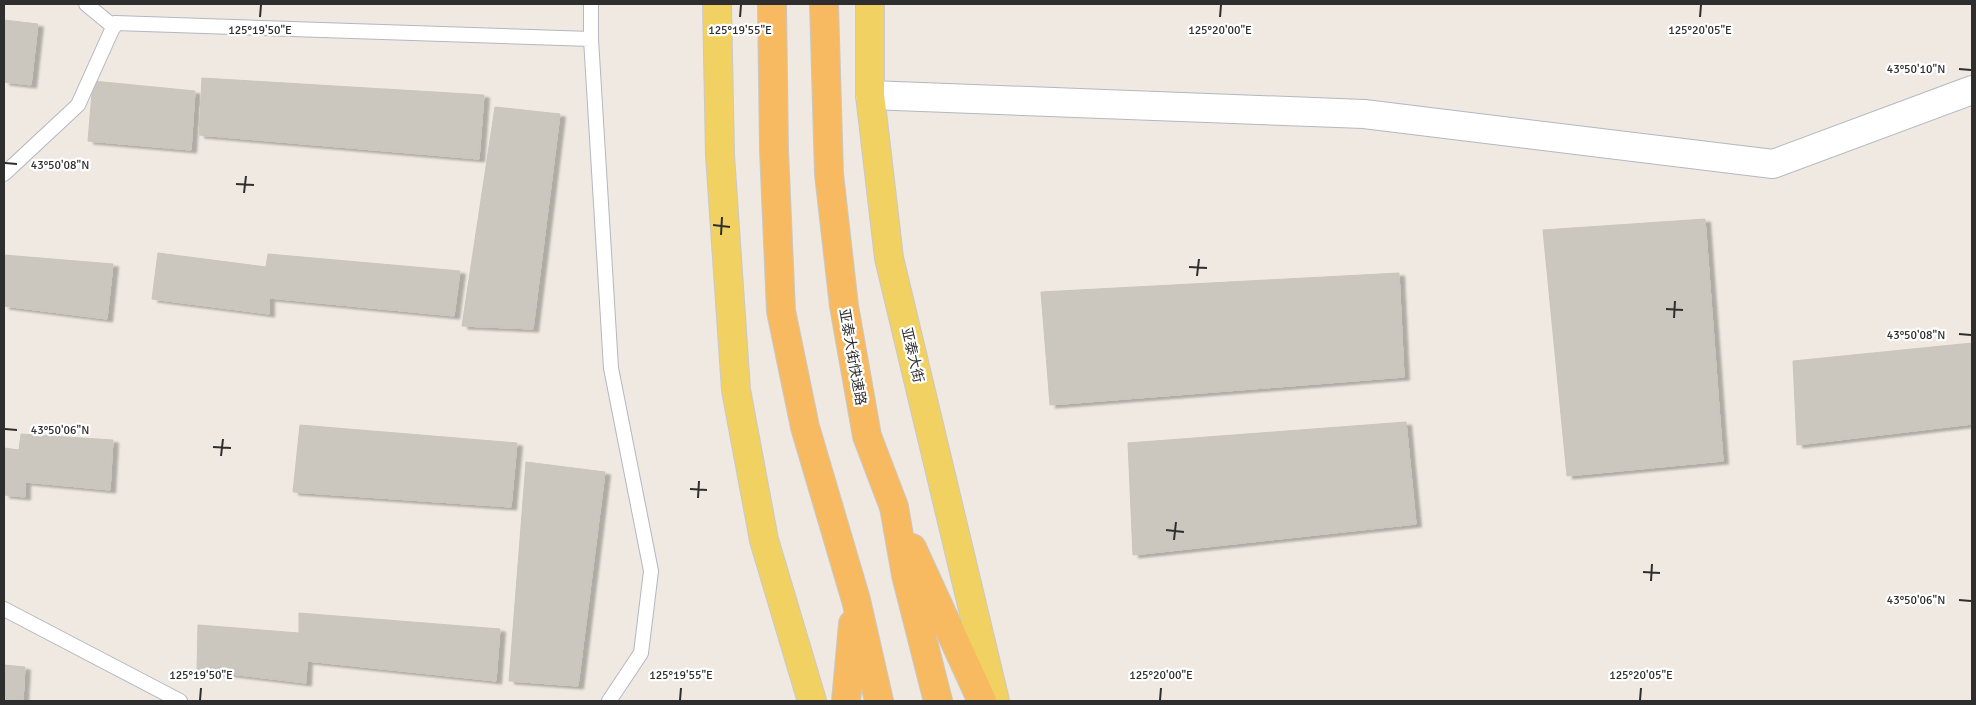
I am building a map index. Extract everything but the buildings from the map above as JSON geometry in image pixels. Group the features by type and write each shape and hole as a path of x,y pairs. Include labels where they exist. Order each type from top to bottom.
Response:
{"highway":[{"path":"772,4 774,150 781,311 806,427 856,600 879,701"},
{"name":"亚泰大街快速路","path":"824,4 829,174 844,306 867,436 894,507 906,575 938,701"},
{"path":"894,507 982,701"},
{"path":"846,701 856,600"}],"main road":[{"path":"717,4 720,154 736,390 764,540 812,701"},
{"name":"亚泰大街","path":"870,4 870,95 889,258 995,701"}],"street":[{"path":"870,95 1364,114 1772,164 1972,90"}],"lane":[{"path":"86,4 114,26"},
{"path":"591,4 591,39 610,368 651,571 641,653 609,701"},
{"path":"4,174 78,105 115,23 591,39"},
{"path":"4,609 180,701"}]}
